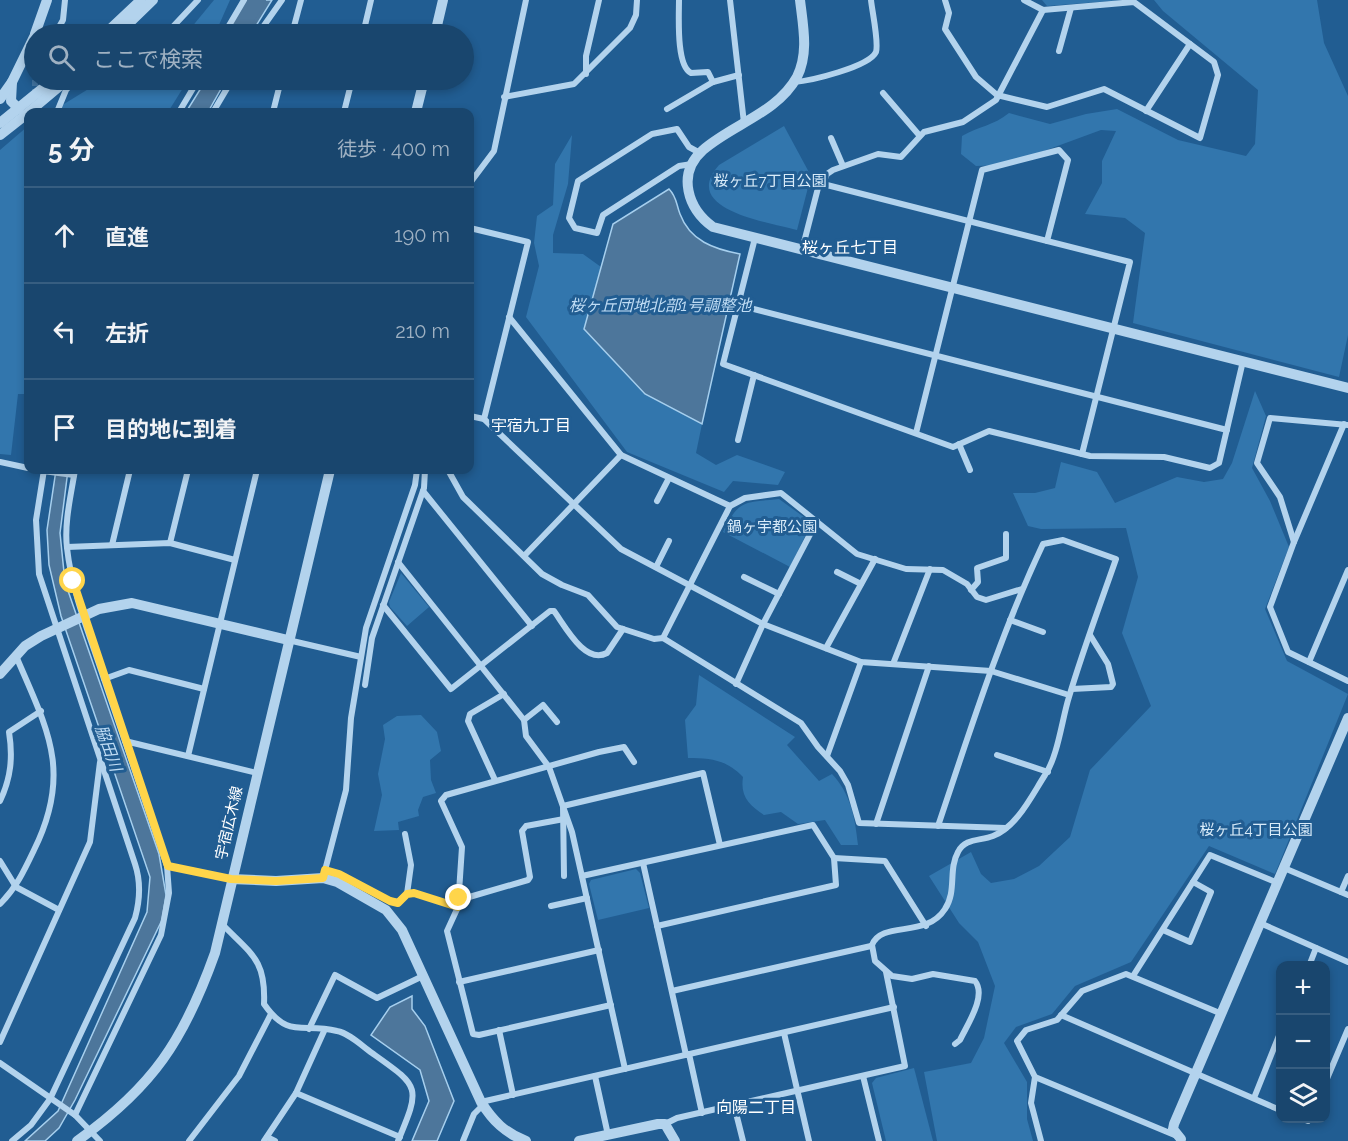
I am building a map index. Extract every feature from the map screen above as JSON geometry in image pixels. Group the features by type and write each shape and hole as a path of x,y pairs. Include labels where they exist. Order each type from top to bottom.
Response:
{"street":[{"path":"39,24 47,0"},
{"path":"61,24 64,0"},
{"path":"127,24 136,13 141,0"},
{"path":"120,24 153,0"},
{"path":"175,24 198,0"},
{"path":"230,24 244,0"},
{"path":"265,24 282,0"},
{"path":"295,24 301,0"},
{"path":"365,24 371,0"},
{"path":"437,24 443,0"},
{"path":"474,178 494,151 526,0"},
{"path":"586,75 586,56 598,0"},
{"path":"504,97 534,90 567,88 586,75 630,28 636,4 641,0"},
{"path":"679,0 681,51 684,66 691,73 708,72 713,82"},
{"path":"730,0 744,123"},
{"path":"800,0 805,43 800,70 793,82 783,96 700,153 692,164 687,183 688,193 696,212 714,227 1348,388"},
{"path":"793,82 814,81 871,59 877,50 871,0"},
{"path":"945,0 949,13 945,30 976,77 997,95 1047,107 1104,90 1200,138 1218,75 1214,62 1134,2 1043,10 1024,0"},
{"path":"1059,51 1071,8"},
{"path":"802,250 818,188 823,184 827,174 878,154 901,158 919,135 963,122 988,106 997,95 1043,10"},
{"path":"1146,111 1190,44"},
{"path":"0,99 24,58"},
{"path":"668,109 713,82 739,75"},
{"path":"12,82 11,101 24,110"},
{"path":"41,97 46,90"},
{"path":"28,108 52,90"},
{"path":"59,108 66,90"},
{"path":"181,108 192,90"},
{"path":"215,108 226,90"},
{"path":"274,108 278,90"},
{"path":"345,108 350,90"},
{"path":"417,108 422,90"},
{"path":"883,93 919,135"},
{"path":"0,123 24,111"},
{"path":"0,135 24,112"},
{"path":"692,164 680,166 603,215 597,233 575,228 569,218 579,181 652,134 677,129 689,147 700,153"},
{"path":"831,138 843,166"},
{"path":"916,433 982,170 1059,150 1068,160 1047,241"},
{"path":"823,184 1130,262 1082,454"},
{"path":"474,229 528,242 484,419"},
{"path":"754,238 723,364 953,447 989,431 1082,454 1164,457 1210,468 1219,463 1243,361"},
{"path":"738,305 1227,430"},
{"path":"509,317 621,455 730,506"},
{"path":"738,440 754,375"},
{"path":"474,417 484,419 621,549 763,624 861,662 991,671 1071,692 1111,687 1113,684 1108,664 1090,635"},
{"path":"1294,542 1280,497 1257,462 1270,418 1346,424 1294,542 1270,608 1288,652 1348,681"},
{"path":"959,444 970,471"},
{"path":"525,555 621,455"},
{"path":"0,462 24,467"},
{"path":"12,1141 31,1125 52,1101 138,907 138,874 39,574 36,520 45,474"},
{"path":"73,474 67,547 73,581 82,616 168,866 169,893 161,935 73,1114"},
{"path":"112,545 129,474"},
{"path":"170,543 187,474"},
{"path":"188,756 256,474"},
{"name":"宇宿広木線","path":"77,1141 140,1088 182,1033 203,985 221,923 329,474"},
{"path":"324,874 346,790 351,718 366,628 415,485 416,474"},
{"path":"365,685 372,638 423,491 425,474"},
{"path":"450,474 463,497 548,578 588,595 617,627 654,639 663,638 801,723 836,765 848,785 860,823 1006,828"},
{"path":"657,501 669,477"},
{"path":"423,491 532,626"},
{"path":"663,638 730,506 745,498 781,493 858,554 906,568 943,570 977,597 986,600 1022,589"},
{"path":"736,684 763,624 817,521"},
{"path":"971,590 978,582 977,568 1006,558 1006,534"},
{"path":"672,991 872,946 882,933 926,926 940,915 947,905 954,885 956,854 961,847 968,842 994,836 1006,828 1017,818 1048,772 1071,692 1116,559 1063,540 1043,544 1022,589 991,671 938,826"},
{"path":"656,567 669,541"},
{"path":"67,547 170,543 236,560"},
{"path":"826,648 875,559"},
{"path":"398,562 524,720 526,735 549,767 563,806 582,876 625,1069"},
{"path":"893,664 930,569"},
{"path":"1309,662 1348,570"},
{"path":"837,572 861,584"},
{"path":"744,577 778,594"},
{"path":"0,674 32,641 99,609 132,603 361,657"},
{"path":"383,605 451,689 554,611 584,650 596,656 607,653 623,629"},
{"path":"1010,621 1043,632"},
{"path":"0,904 16,887 44,831 54,789 50,742 41,711 16,656"},
{"path":"827,756 861,662"},
{"path":"876,824 929,666"},
{"path":"104,679 129,670 204,689"},
{"path":"495,780 468,721 470,714 504,694"},
{"path":"524,720 543,705 557,722"},
{"path":"0,801 10,770 12,753 9,732 41,711"},
{"path":"1181,1139 1173,1129 1174,1124 1348,718"},
{"path":"125,741 256,773"},
{"path":"611,1005 473,1034 447,931 458,903 462,847 441,801 446,795 495,780 624,747 634,762"},
{"path":"997,755 1048,772"},
{"path":"0,1042 90,842 100,760"},
{"path":"563,806 703,773 720,845"},
{"path":"563,806 564,876"},
{"path":"168,866 231,879 276,881 339,874 398,903 407,894 414,893 458,903 528,880 530,877 522,831 526,826 564,819"},
{"path":"582,876 813,825 834,858 836,885 657,926"},
{"path":"405,834 411,865 407,894"},
{"path":"1133,976 1210,855 1278,883"},
{"path":"834,858 885,861 926,926"},
{"path":"0,861 16,887 59,910"},
{"path":"643,862 702,1113"},
{"path":"1284,868 1348,895"},
{"path":"324,874 392,915 482,1103 495,1122 513,1136 526,1141"},
{"path":"1341,892 1348,876"},
{"path":"1163,930 1190,942 1211,892 1193,882"},
{"path":"551,906 587,898"},
{"path":"221,923 258,961 265,982 264,1004 271,1014 286,1027 341,1032 408,1078 414,1101 399,1139 296,1093"},
{"path":"1260,923 1348,962"},
{"path":"872,946 875,961 886,972 902,979 933,974 975,981 979,986 979,996 960,1040 955,1044"},
{"path":"1310,961 1316,948"},
{"path":"459,982 598,950"},
{"path":"579,1141 646,1125 665,1124 677,1118 905,1066 886,972"},
{"path":"1041,1141 1031,1102 1035,1077 1017,1041 1026,1029 1057,1020 1082,991 1126,974 1222,1014"},
{"path":"309,1029 335,975 377,998 423,976"},
{"path":"463,1141 474,1114 482,1103 894,1007"},
{"path":"189,1141 240,1076 271,1014"},
{"path":"1061,1015 1276,1108"},
{"path":"275,1141 265,1139 296,1093 325,1029"},
{"path":"1330,1072 1348,1029"},
{"path":"500,1030 513,1095"},
{"path":"784,1033 809,1141"},
{"path":"1254,1098 1276,1046"},
{"path":"1340,1048 1348,1052"},
{"path":"0,1063 73,1114 92,1130 100,1141"},
{"path":"595,1076 608,1135"},
{"path":"863,1076 879,1141"},
{"path":"1035,1077 1181,1139"},
{"path":"734,1106 742,1141"},
{"path":"665,1124 675,1141"}],"green space":[{"path":"214,0 230,0 219,24 194,24"},
{"path":"1042,0 1124,0 1047,6"},
{"path":"1154,0 1317,0 1324,43 1348,96 1348,335 1339,377 1133,323 1145,233 1125,218 1085,214 1102,183 1102,161 1116,131 1101,130 1006,165 976,166 961,154 962,136 997,121 1009,113 1050,124 1086,114 1117,109 1178,140 1246,156 1255,144 1258,90 1163,11"},
{"path":"87,90 182,90 170,108 58,108"},
{"name":"桜ヶ丘7丁目公園","path":"784,126 811,176 797,230 749,218 732,211 719,203 710,193 710,180 719,165"},
{"path":"24,129 24,394 18,394 11,455 0,454 0,150"},
{"path":"572,135 568,184 553,235 553,253 583,254 601,267 584,330 645,394 702,424 696,453 716,465 737,455 785,472 778,485 733,481 724,492 627,452 526,317 539,266 534,243 537,216 553,205 555,164"},
{"name":"桜ヶ丘4丁目公園","path":"1255,391 1266,416 1252,468 1270,501 1289,547 1265,609 1287,661 1348,694 1275,874 1209,846 1131,962 1075,986 1052,1014 1016,1027 1004,1043 1027,1082 1027,1119 1033,1141 937,1141 924,1072 971,1063 984,1038 995,986 978,942 959,923 929,876 971,852 981,874 991,883 1014,879 1039,866 1070,837 1090,770 1151,706 1122,633 1138,577 1126,528 1041,529 1028,526 1013,493 1035,493 1055,488 1061,462 1097,472 1115,503 1177,477 1204,482 1223,479 1232,463"},
{"name":"鍋ヶ宇都公園","path":"779,499 808,520 810,526 790,567 723,532 734,513 744,505 750,502"},
{"path":"401,573 429,607 407,626 390,607 389,602"},
{"path":"699,675 795,737 787,745 819,781 832,774 848,798 858,845 841,845 825,820 798,824 781,812 764,815 754,808 744,795 743,777 737,771 718,761 688,758 685,720 696,705"},
{"path":"421,715 437,732 441,751 430,760 431,780 436,793 423,797 418,810 419,816 398,822 399,830 374,831 382,795 378,774 385,739 383,725 397,716"},
{"path":"636,869 640,873 649,908 598,920 589,884 591,880"},
{"path":"914,1068 933,1141 886,1141 872,1083 876,1078"}],"water":[{"path":"257,0 272,0 257,24 241,24"},
{"path":"200,90 220,90 210,108 188,108"},
{"name":"桜ヶ丘団地北部1号調整池","path":"669,189 690,231 712,246 740,254 702,424 645,394 584,329 613,224"},
{"path":"55,474 67,474 60,533 65,582 159,854 166,895 162,920 75,1100 59,1128 45,1141 25,1141 58,1111 147,912 150,877 61,616 49,565 47,530"},
{"path":"412,996 412,1009 425,1026 454,1101 437,1141 412,1141 429,1101 420,1070 371,1035 390,1007"}],"waterway":[{"name":"脇田川","path":"241,24 257,0"}],"district":[{"name":"桜ヶ丘七丁目","path":"850,247"},
{"name":"宇宿九丁目","path":"531,425"},
{"name":"向陽二丁目","path":"756,1107"}],"route":[{"path":"73,581 168,866 231,879 276,881 323,878 325,870 339,874 398,903 407,894 414,893 458,907 459,898"}]}
